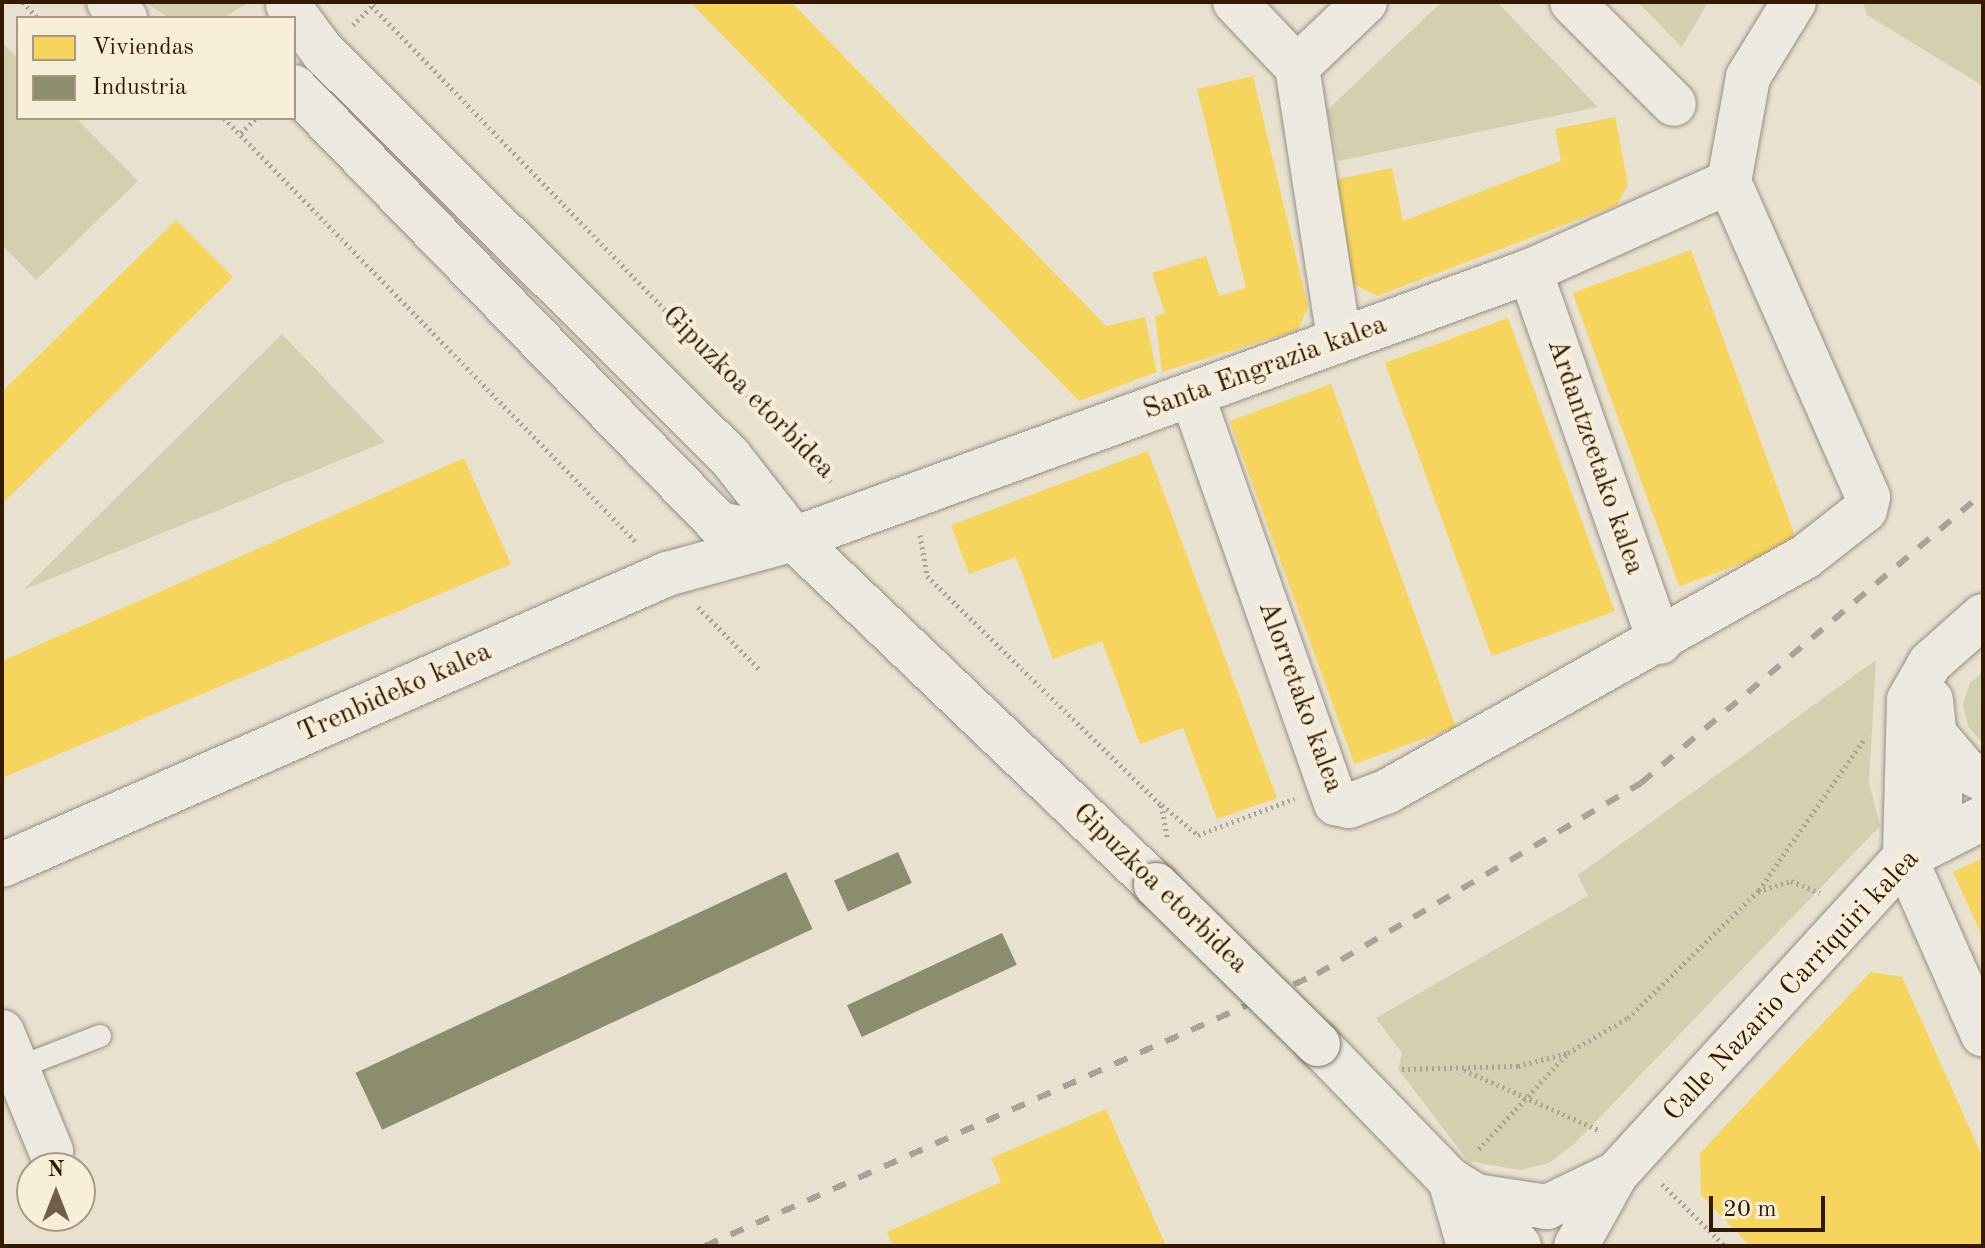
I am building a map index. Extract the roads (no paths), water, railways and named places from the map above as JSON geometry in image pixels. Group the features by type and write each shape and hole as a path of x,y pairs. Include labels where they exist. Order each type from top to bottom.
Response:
{"street":[{"path":"1235,2 1297,67 1339,339"},
{"path":"1297,67 1365,2"},
{"path":"1572,2 1674,104"},
{"path":"1660,642 1852,526 1868,497 1729,182 1748,77 1794,2"},
{"name":"Gipuzkoa etorbidea","path":"296,22 730,457 794,539 1162,868 1318,1044 1465,1179 1519,1246"},
{"path":"296,89 719,524 794,539"},
{"name":"Santa Engrazia kalea","path":"794,539 1530,271 1729,182"},
{"name":"Ardantzeetako kalea","path":"1530,271 1660,642"},
{"name":"Alorretako kalea","path":"1192,395 1336,803 1349,806 1386,792 1660,642"},
{"name":"Trenbideko kalea","path":"2,865 667,574 794,539"},
{"path":"1983,616 1930,663 1909,700 1905,732 1919,849 1983,1035"},
{"path":"1919,849 1940,823 1930,663"},
{"path":"1932,731 1965,770 1983,779"},
{"name":"Calle Nazario Carriquiri kalea","path":"1576,1246 1616,1174 1919,849 1983,818"},
{"path":"9,1050 51,1151"},
{"name":"Calle Nazario Carriquiri kalea","path":"1465,1179 1547,1207 1616,1174"},
{"name":"Gipuzkoa etorbidea","path":"1465,1179 1469,1246"}],"lane":[{"path":"9,1050 100,1036"}],"railway":[{"path":"705,1246 1317,974 1641,783 1983,493"}]}
